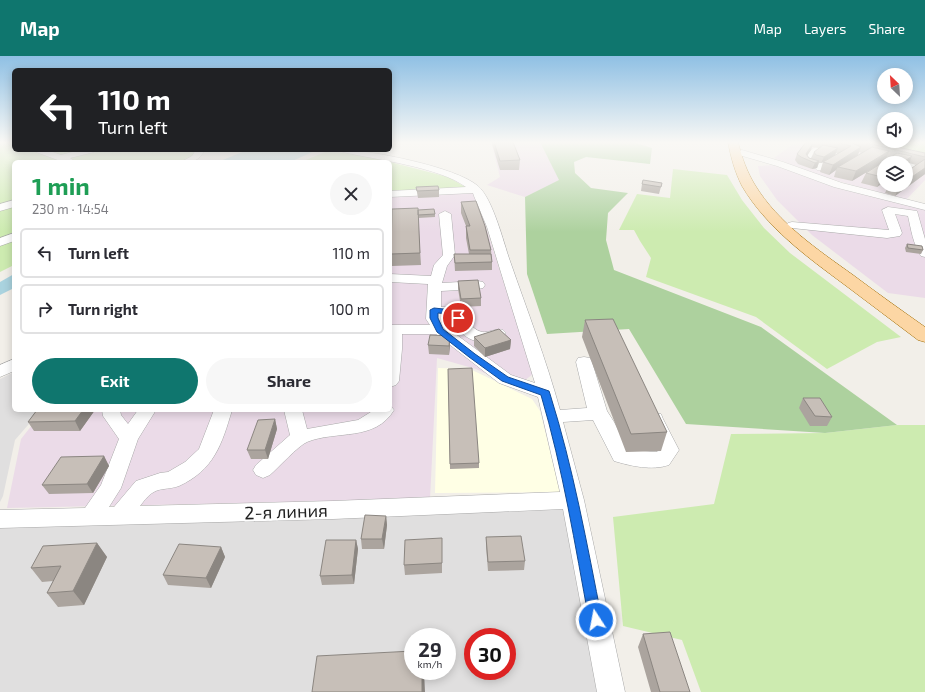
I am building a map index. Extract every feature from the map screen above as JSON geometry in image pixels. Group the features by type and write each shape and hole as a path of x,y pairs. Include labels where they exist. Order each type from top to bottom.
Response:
{"main road":[{"path":"741,172 749,186 764,206 782,225 839,273 925,336"},
{"path":"749,172 772,206 814,245 848,272 925,327"}],"street":[{"path":"436,172 460,180 475,190 484,204 511,284 552,417 573,500 611,692"},
{"path":"809,172 857,182 871,188 877,189"},
{"path":"809,172 838,185 925,207"},
{"path":"392,194 475,190"},
{"path":"0,208 12,204"},
{"path":"792,225 887,234 896,233 888,210 919,215 919,239 925,253"},
{"path":"445,214 449,255 441,265 435,283 434,318 440,330 505,379 545,394"},
{"path":"0,242 12,238"},
{"path":"392,278 435,283 450,287 478,284"},
{"path":"434,310 451,312 458,318 466,330 481,337 498,333"},
{"path":"392,365 394,349 392,330 440,330"},
{"path":"584,362 598,413 605,422 621,456 633,460 662,460 669,450 646,402"},
{"path":"0,372 12,365"},
{"path":"111,412 112,416 130,438"},
{"path":"91,517 110,488 130,438 146,412"},
{"path":"119,516 143,487 160,481 172,480 192,467 207,453 222,412"},
{"path":"294,412 300,437"},
{"path":"263,470 300,437 363,426 383,412"},
{"path":"552,417 598,413"},
{"name":"2-я линия","path":"0,520 333,510 573,500"}],"shaded area":[{"path":"499,172 556,172 560,180 525,197 487,185 500,177"},
{"path":"759,172 798,172 925,209 925,298 888,293 812,235 777,200 760,176"},
{"path":"807,172 877,172 877,192 813,174"},
{"path":"913,172 925,172 925,180 906,200 877,192 913,192"},
{"path":"474,190 533,374 515,388 476,369 437,358 430,499 7,508 21,439 42,412 392,412 392,195"},
{"path":"438,368 470,369 532,399 540,411 560,492 435,493"},
{"path":"12,373 12,412 39,412 15,440 3,496 0,502 0,379"},
{"path":"570,503 605,692 0,692 0,522"}],"green space":[{"path":"0,172 12,172 12,266 0,272"},
{"path":"392,172 427,172 448,177 467,188 392,191"},
{"path":"555,172 575,172 591,188 628,193 608,213 606,240 614,270 761,327 897,425 825,433 686,424 629,329 547,334 527,274 525,197 559,180"},
{"path":"673,172 697,172 727,175 742,200 764,228 790,253 901,337 877,342 827,369 756,317 646,277 651,258 634,230 619,230 637,194 670,198"},
{"path":"897,425 925,425 925,692 701,692 682,640 623,626 613,517 714,504 731,434 825,433"}],"water":[{"path":"12,275 12,289 0,295 0,282"}],"building":[{"path":"877,172 877,176 866,173"},
{"path":"913,172 920,172 913,176"},
{"path":"643,180 662,183 661,187 642,184"},
{"path":"438,186 439,190 417,191 416,187"},
{"path":"476,201 485,226 491,250 470,250 466,226 470,226 461,202"},
{"path":"418,208 420,253 392,254 392,209"},
{"path":"434,209 435,214 418,215 418,210"},
{"path":"907,244 922,246 923,250 908,248"},
{"path":"454,254 491,254 492,262 455,263"},
{"path":"478,280 481,298 461,299 458,281"},
{"path":"613,319 667,432 631,434 585,320"},
{"path":"499,329 511,340 485,348 474,337"},
{"path":"430,335 450,336 449,346 428,345"},
{"path":"472,368 479,463 450,464 448,369"},
{"path":"803,398 820,398 832,417 815,416"},
{"path":"36,412 82,412 75,421 28,422"},
{"path":"275,419 265,450 247,450 258,420"},
{"path":"104,456 87,484 42,485 61,457"},
{"path":"365,515 386,516 382,539 361,539"},
{"path":"521,536 525,561 488,562 486,537"},
{"path":"442,538 442,563 404,565 405,540"},
{"path":"326,540 356,540 352,575 320,576"},
{"path":"97,543 73,591 47,593 61,566 31,568 43,546"},
{"path":"179,544 221,547 206,578 163,575"},
{"path":"670,632 690,692 660,692 643,634"},
{"path":"404,651 404,680 422,680 422,692 312,692 317,656"}],"route":[{"path":"458,318 451,312 434,310 434,318 440,330 472,356 505,379 545,394 555,426 573,500 596,620"}]}
